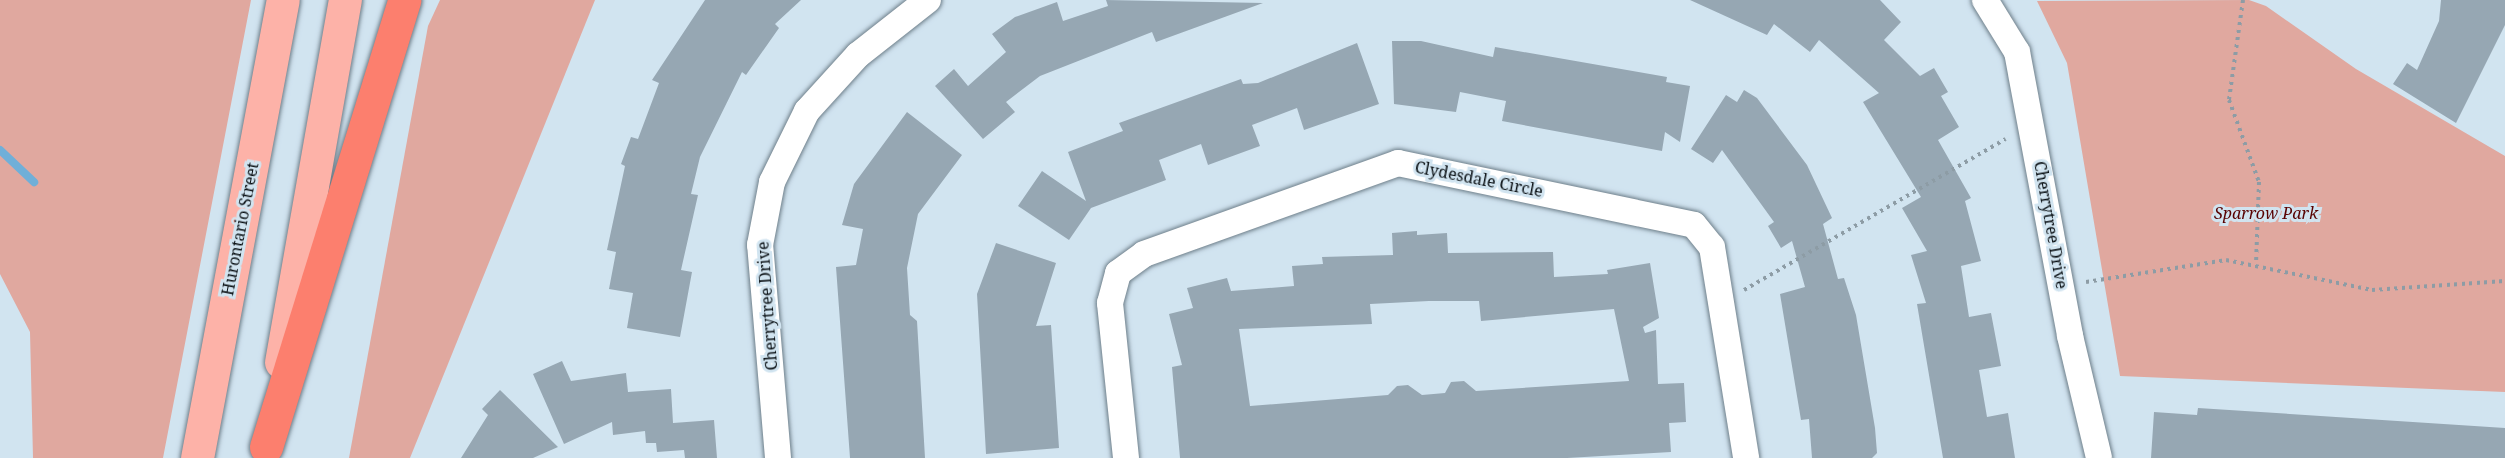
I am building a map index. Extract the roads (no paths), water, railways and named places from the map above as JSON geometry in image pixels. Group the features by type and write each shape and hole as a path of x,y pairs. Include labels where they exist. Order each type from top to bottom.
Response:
{"highway":[{"path":"265,452 404,0"}],"main road":[{"name":"Hurontario Street","path":"197,458 283,0"},
{"path":"265,452 345,0"}],"street":[{"name":"Cherrytree Drive","path":"778,458 760,244 772,183 807,111 858,55 928,0"},
{"name":"Cherrytree Drive","path":"1993,2 2017,52 2034,123 2062,287 2099,458"},
{"name":"Clydesdale Circle","path":"1126,458 1110,303 1118,273 1144,254 1398,163 1694,225 1712,247 1723,302 1746,458"}],"waterway":[{"path":"0,150 34,182"}],"park label":[{"name":"Sparrow Park","path":"2266,213"}]}
